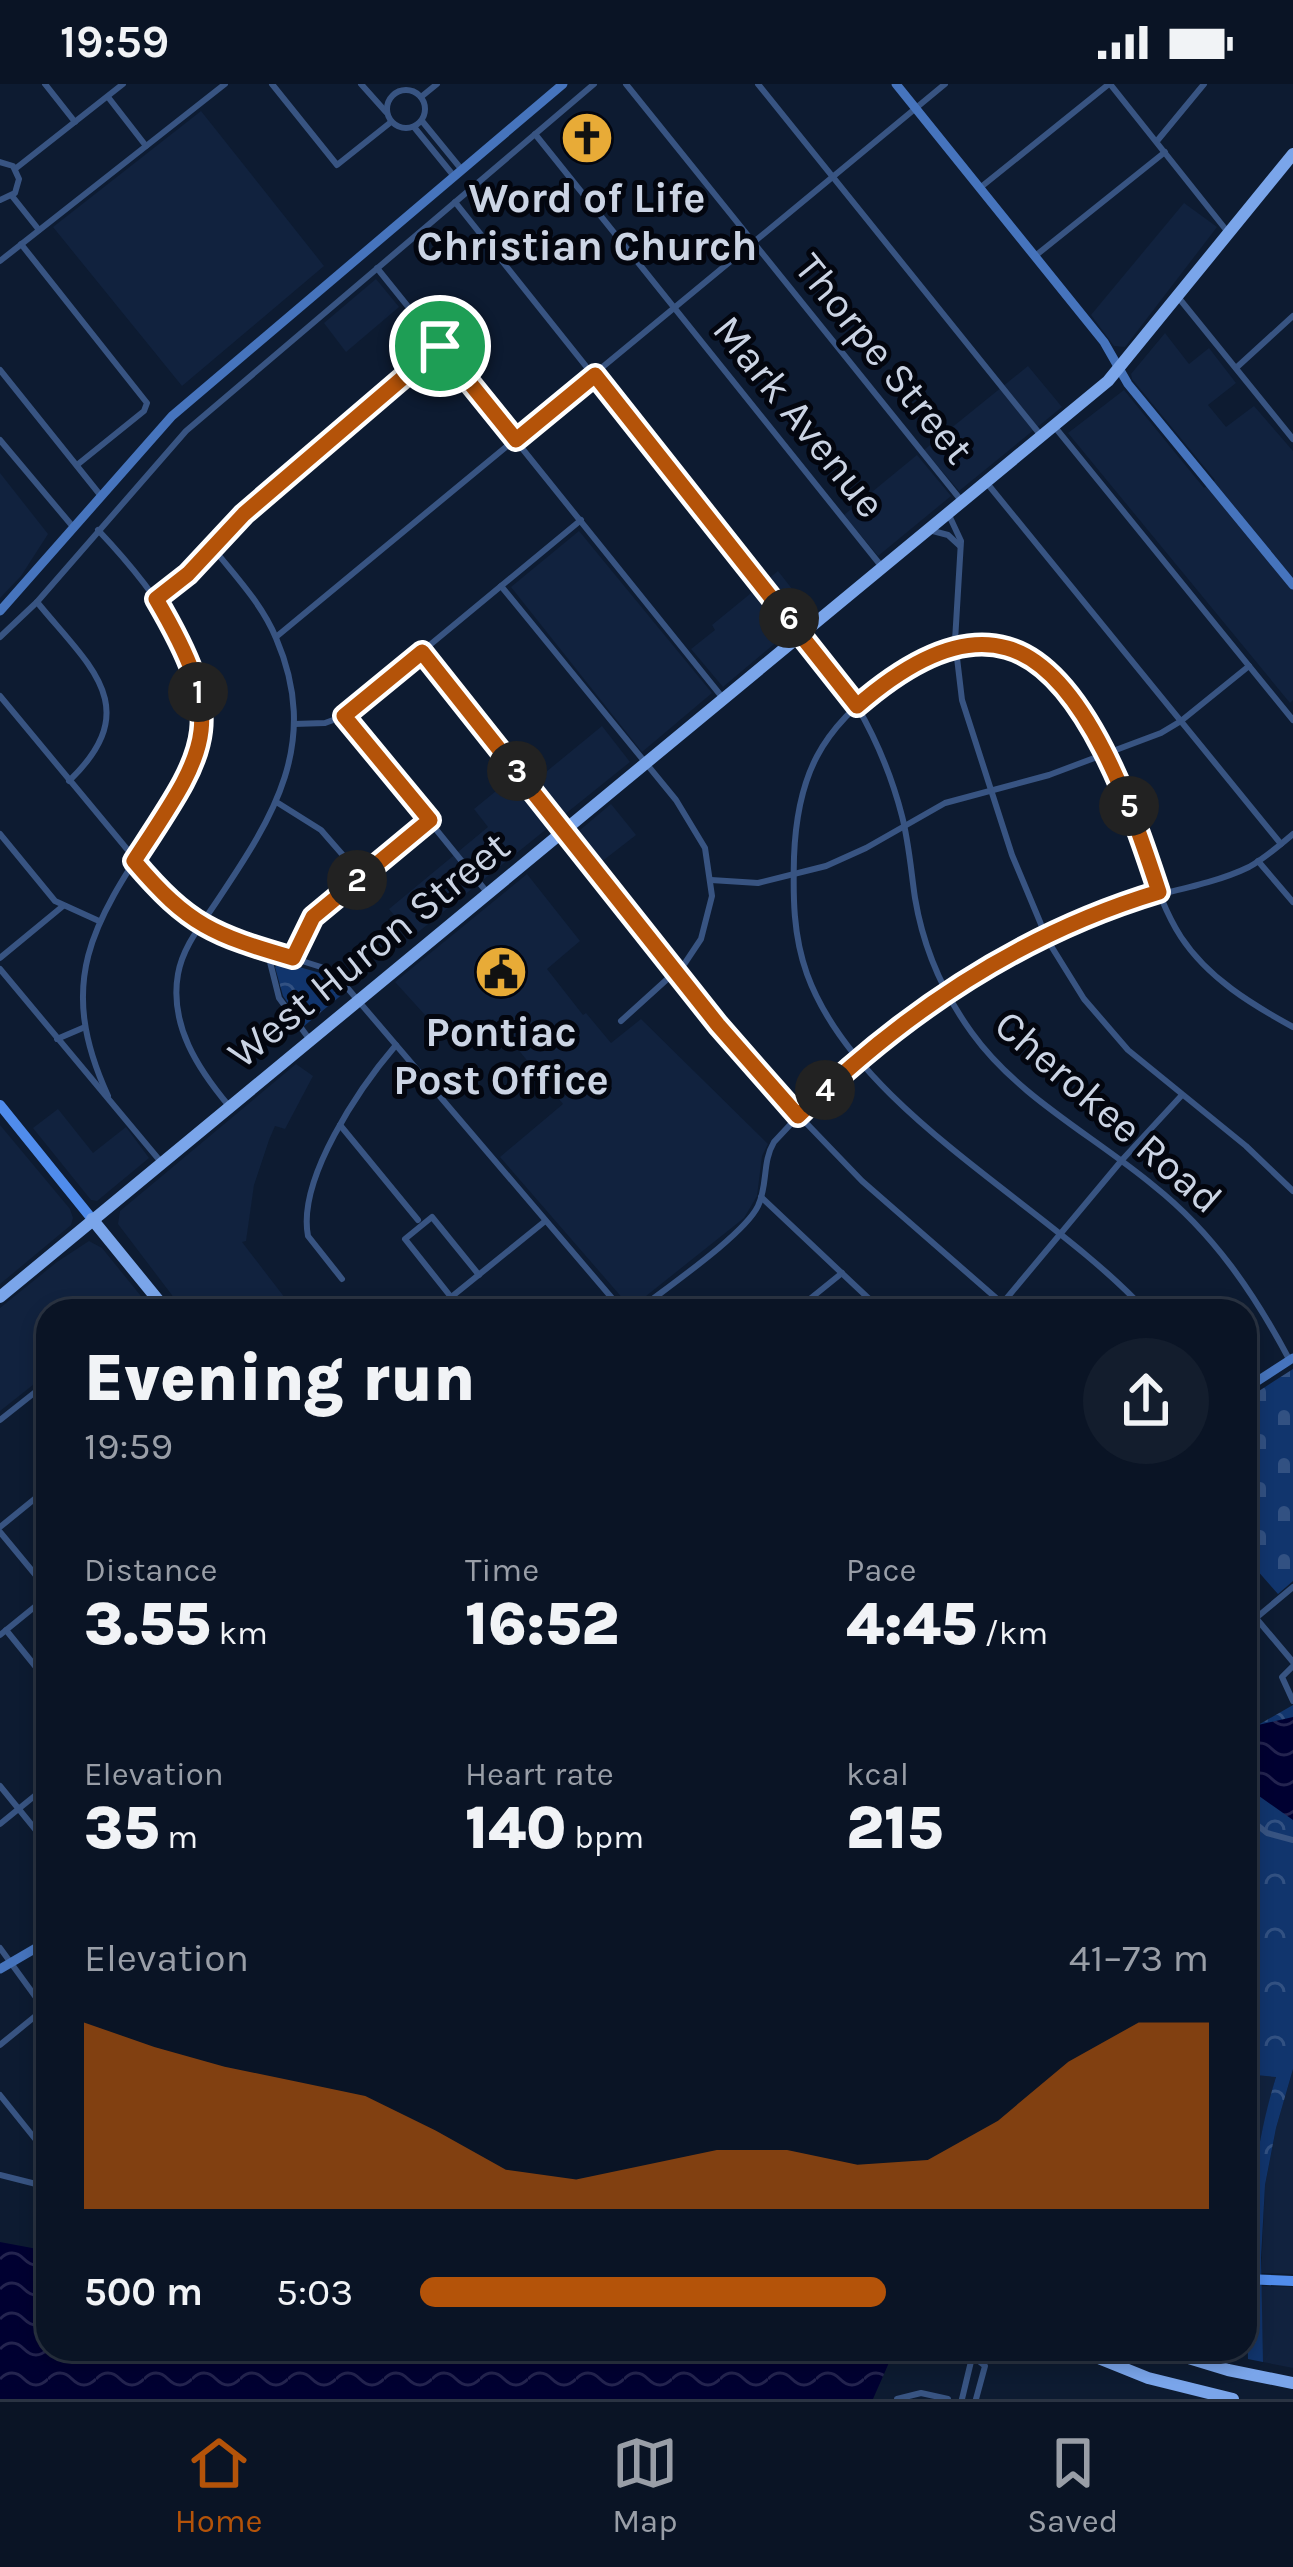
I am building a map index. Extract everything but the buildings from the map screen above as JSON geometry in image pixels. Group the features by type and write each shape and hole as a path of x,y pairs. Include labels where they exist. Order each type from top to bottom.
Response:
{"highway":[{"name":"West Huron Street","path":"0,1297 1120,369 1293,154"},
{"path":"92,1219 157,1299"},
{"path":"1105,2361 1199,2395 1233,2399"},
{"path":"1198,2361 1293,2383"}],"main road":[{"path":"0,611 164,424 563,84"},
{"path":"896,84 1112,352 1128,384 1293,585"},
{"path":"0,1106 92,1219"},
{"path":"1257,1381 1291,1359"},
{"path":"5,1966 36,1948"},
{"path":"1257,2280 1293,2281"}],"street":[{"path":"15,169 123,84"},
{"path":"0,261 225,84"},
{"path":"272,84 338,165 391,122"},
{"path":"361,84 401,128 418,123 425,107 415,91"},
{"path":"386,112 394,93 437,84"},
{"path":"0,637 37,602 186,431 594,84"},
{"name":"Thorpe Street","path":"626,84 962,502"},
{"path":"758,84 1042,436"},
{"path":"276,638 945,84"},
{"path":"980,188 1110,84 1229,233"},
{"path":"1156,142 1204,84"},
{"path":"46,85 75,122"},
{"path":"107,96 146,146"},
{"path":"418,123 458,173"},
{"name":"Mark Avenue","path":"535,134 883,568"},
{"path":"1034,256 1165,152"},
{"path":"0,162 15,169 19,183 12,196 0,200"},
{"path":"12,196 39,230"},
{"name":"Cherokee Road","path":"455,202 857,706 885,761 904,826 920,922 947,992 973,1035 1007,1072 1180,1208 1255,1299"},
{"path":"21,244 147,404 77,466"},
{"path":"377,268 724,700"},
{"path":"1178,298 1293,439"},
{"path":"1236,368 1293,316"},
{"path":"257,343 270,358"},
{"path":"156,599 182,580 244,514 440,346"},
{"path":"0,370 101,496"},
{"path":"1054,426 1293,720"},
{"path":"0,440 74,528"},
{"path":"986,482 1281,844"},
{"path":"948,513 960,535 956,649 962,700 988,791 1045,935 1070,979 1128,1050 1246,1146 1293,1191"},
{"path":"294,724 325,723 344,716 580,520"},
{"path":"98,530 156,599 182,646 197,689 201,739 190,776 99,921 86,966 85,1027 109,1096"},
{"path":"928,530 951,536 960,546"},
{"path":"213,548 260,608 276,638 290,684 294,724 291,758 278,803 179,970 179,1013 193,1057 230,1106"},
{"path":"501,586 695,827 712,880 706,930 694,952 622,1022"},
{"path":"37,602 94,672 106,703 106,729 98,749 69,781"},
{"path":"1133,1299 951,1147 860,1059 830,1021 808,977 794,921 796,815 822,745 857,706 902,672 956,649 998,646 1031,660 1067,696 1106,754 1179,933 1202,963 1240,995 1293,1028"},
{"path":"422,652 675,971 798,1116 990,1299"},
{"path":"712,880 754,883 794,875 850,856 945,803 1034,780 1106,754 1181,721 1249,666"},
{"path":"0,696 167,900 201,926 332,973 612,1299"},
{"path":"344,716 488,894"},
{"path":"278,803 321,830 362,877"},
{"path":"293,958 308,922 430,820"},
{"path":"0,834 63,906 99,921"},
{"path":"653,1299 746,1222 761,1197 770,1149 798,1116 860,1059 947,992 1045,935 1101,910 1234,873 1293,834"},
{"path":"1258,861 1293,902"},
{"path":"0,958 63,906"},
{"path":"267,950 280,998 310,1040"},
{"path":"0,969 161,1162"},
{"path":"57,1039 85,1027"},
{"path":"342,1279 306,1231 315,1187 340,1125 366,1081 396,1046"},
{"path":"1006,1299 1121,1160 1182,1095"},
{"path":"340,1125 418,1220"},
{"path":"761,1197 869,1299"},
{"path":"451,1297 404,1239 432,1216 479,1274"},
{"path":"449,1299 544,1222"},
{"path":"810,1299 842,1273"},
{"path":"150,1299 154,1295"},
{"name":"Cherokee Road","path":"1257,1301 1291,1359"},
{"path":"0,1420 36,1392"},
{"path":"36,1498 0,1529 36,1577"},
{"path":"1257,1617 1293,1587"},
{"path":"36,1603 3,1632 36,1669"},
{"path":"1257,1619 1293,1664 1282,1676 1293,1701"},
{"path":"0,1786 36,1831"},
{"path":"0,1824 36,1795"},
{"path":"1257,1825 1267,1833 1293,1840"},
{"path":"0,1948 5,1966 36,2001"},
{"path":"0,2045 36,2019"},
{"path":"0,2095 36,2140"},
{"path":"0,2175 36,2184"},
{"path":"962,2399 972,2361"},
{"path":"976,2399 985,2366 980,2361"},
{"path":"897,2399 921,2392 948,2399"}],"shaded area":[{"path":"201,111 324,266 182,386 53,227"},
{"path":"1184,203 1217,227 1125,347 1114,346 1091,315"},
{"path":"376,279 399,307 346,352 324,323"},
{"path":"1165,333 1189,364 1209,348 1236,383 1208,405 1226,427 1254,406 1293,451 1290,703 1068,433 1124,390 1204,488 1215,480 1132,379 1131,374"},
{"path":"1028,366 1062,407 959,491 924,450"},
{"path":"917,455 951,496 878,556 844,515"},
{"path":"0,473 48,534 0,598"},
{"path":"579,531 712,693 642,752 511,587"},
{"path":"778,571 811,613 723,687 691,649 715,630 712,625"},
{"path":"602,726 630,762 412,937 389,909 488,827 474,809 524,768 535,781"},
{"path":"611,804 636,835 596,866 573,836"},
{"path":"527,874 580,941 547,969 583,1015 611,1043 641,1019 768,1144 757,1196 744,1218 642,1299 623,1299 500,1157 563,1104 493,1019 456,1049 395,982"},
{"path":"296,1064 313,1076 285,1129 275,1126 269,1140 254,1185 246,1241 242,1242 286,1299 175,1299 118,1224 120,1211"},
{"path":"58,1109 93,1153 126,1127 149,1158 97,1201 91,1200 33,1128"},
{"path":"0,1125 73,1218 71,1225 0,1284"},
{"path":"89,1241 102,1248 143,1299 36,1299 36,1382 0,1411 0,1308"},
{"path":"1293,2069 1293,2274 1261,2273 1265,2185"},
{"path":"1257,2075 1276,2076 1257,2153"},
{"path":"1261,2286 1293,2287 1293,2368 1263,2362"}],"green space":[{"path":"282,962 327,975 344,993 304,1026 283,996 275,967"},
{"path":"1293,1369 1293,1581 1278,1594 1257,1570 1257,1392"},
{"path":"1293,1705 1293,2069 1265,2185 1263,2362 1257,2361 1257,2161 1276,2077 1257,2075 1258,1725"}],"water":[{"path":"1293,1717 1293,1820 1257,1794 1257,1723"},
{"path":"0,2242 36,2249 36,2361 890,2361 873,2399 0,2399"}],"place":[{"name":"Word of Life Christian Church","path":"587,138"},
{"name":"Pontiac Post Office","path":"501,972"}],"route":[{"path":"440,346 516,440 595,375 857,706 902,672 956,649 998,646 1031,660 1067,696 1108,758 1159,892 1065,925 973,975 884,1039 798,1116 718,1025 422,652 344,716 430,820 313,917 293,958 223,937 189,918 134,861 190,776 201,739 197,689 182,646 156,599 176,586 244,514 440,346"}]}
